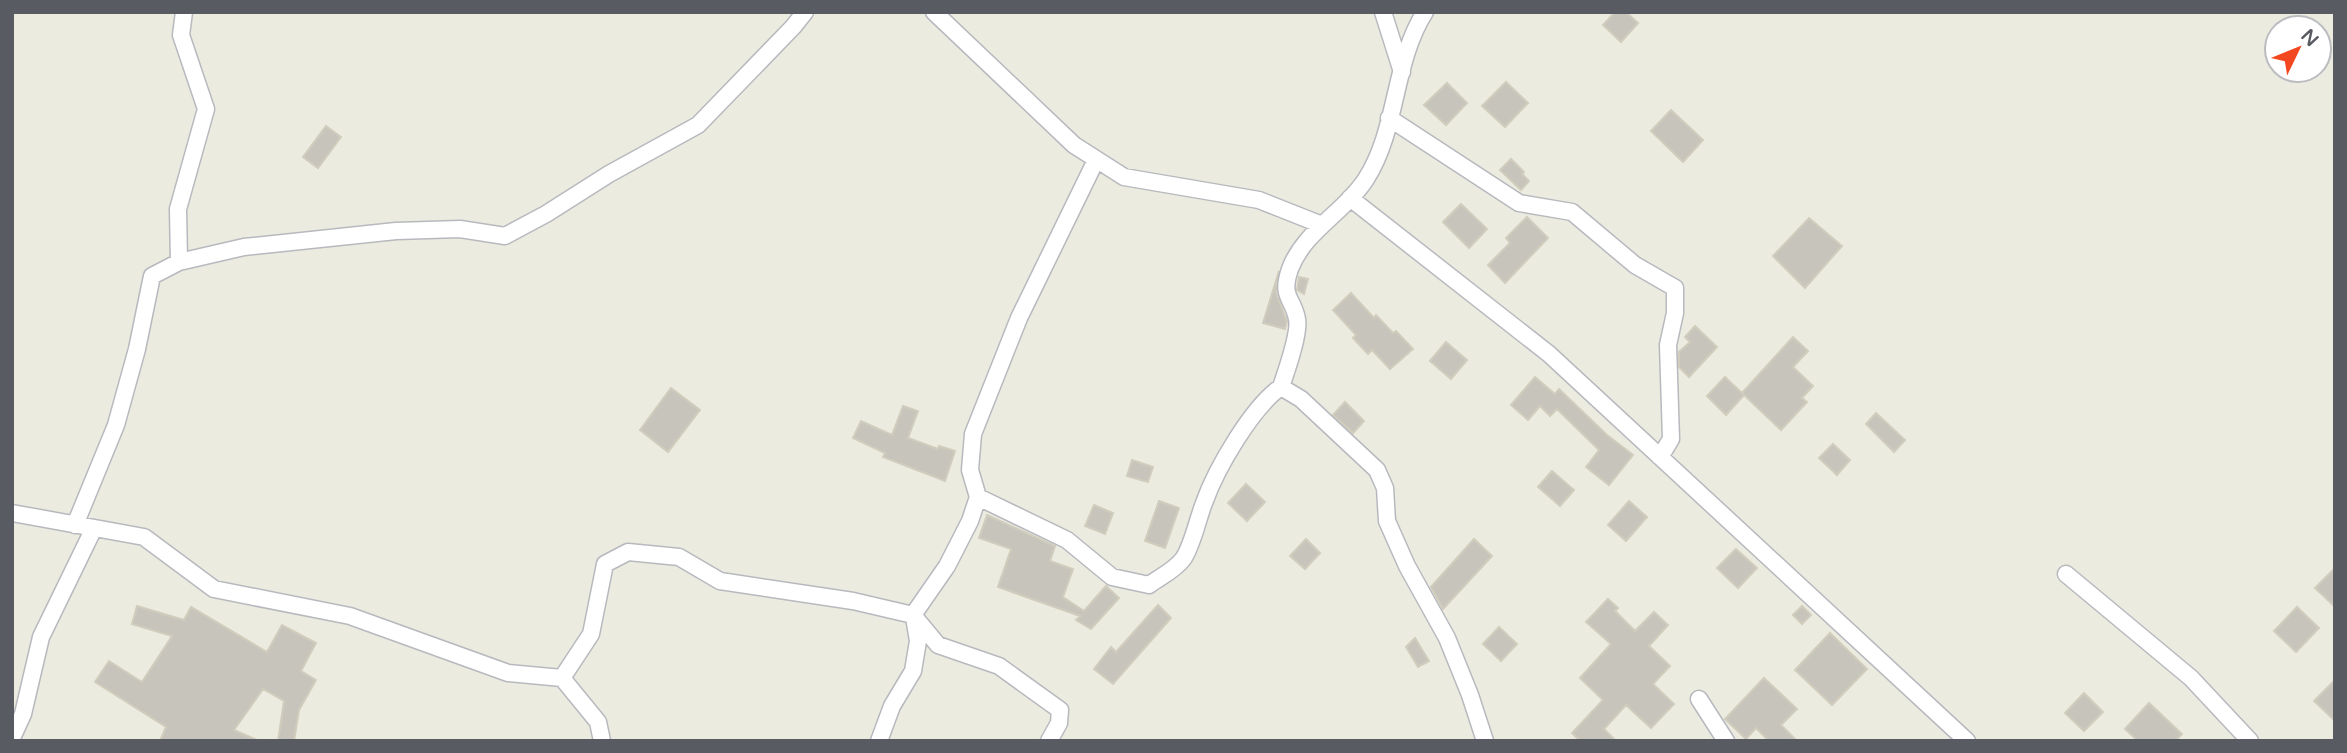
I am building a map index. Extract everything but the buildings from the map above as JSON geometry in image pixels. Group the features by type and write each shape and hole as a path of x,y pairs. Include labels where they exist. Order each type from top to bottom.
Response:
{"street":[{"path":"179,262 178,209 206,109 181,35 184,12"},
{"path":"75,524 116,425 137,349 152,276 179,262 244,247 396,232 460,229 505,236 698,125 805,12"},
{"path":"934,12 1074,145 1124,177 1259,200 1322,225"},
{"path":"1383,12 1402,72"},
{"path":"978,497 1067,540 1112,577 1149,584 1184,558 1209,490 1229,451 1270,395 1281,387 1298,320 1285,294 1290,268 1307,241 1366,180 1378,153 1402,72 1424,12"},
{"path":"1389,118 1519,203 1572,212 1635,265 1675,288 1675,313 1668,345 1671,439 1660,457"},
{"path":"878,741 892,706 913,671 918,640 914,615 947,566 970,521 978,497 970,470 973,434 1019,318 1096,160"},
{"path":"1350,198 1549,354 1967,741"},
{"path":"1281,387 1301,399 1377,470 1385,488 1387,521 1407,566 1447,638 1485,741"},
{"path":"12,513 144,537 214,589 350,616 508,673 562,678 598,722 602,741"},
{"path":"12,738 23,714 41,637 94,528"},
{"path":"562,678 591,634 605,564 628,552 679,558 720,581 853,601 914,615 938,645 999,666 1060,709 1059,723 1049,741"},
{"path":"2066,574 2191,678 2250,741"},
{"path":"1699,699 1726,741"}]}
